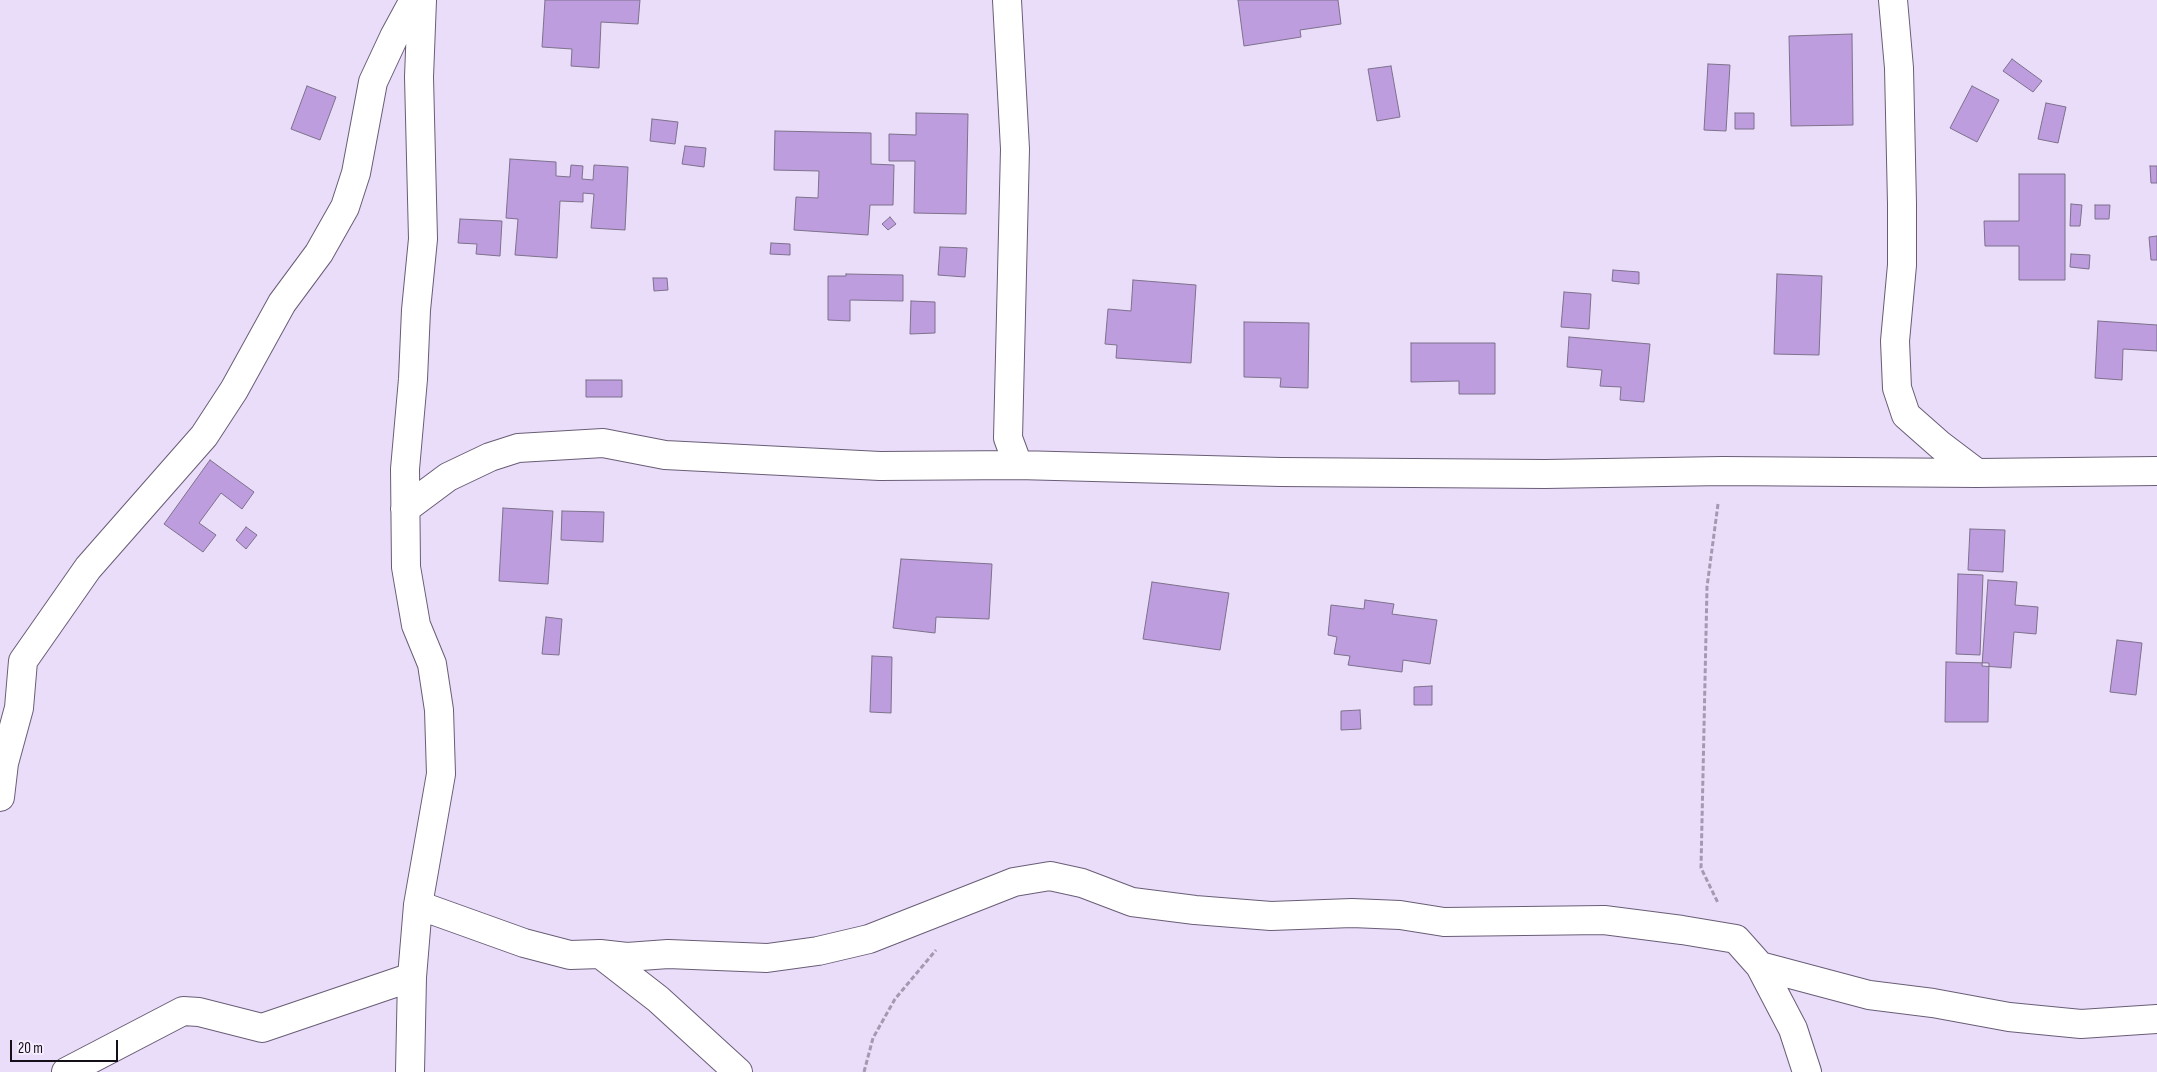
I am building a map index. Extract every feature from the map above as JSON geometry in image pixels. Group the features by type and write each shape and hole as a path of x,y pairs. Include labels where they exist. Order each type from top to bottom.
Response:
{"street":[{"path":"0,797 4,763 18,708 23,661 88,568 204,436 234,390 282,303 320,253 345,207 356,173 373,82 414,0"},
{"path":"410,1072 412,977 418,905 441,774 439,710 432,664 416,625 406,566 406,468 416,310 423,239 419,87 422,0"},
{"path":"1007,0 1015,149 1008,438 1018,465"},
{"path":"1893,0 1900,68 1902,204 1902,265 1895,340 1897,388 1906,415 1940,445 1977,473"},
{"path":"405,509 448,476 490,457 518,448 603,442 665,455 880,466 1018,465 1291,472 1545,474 1723,471 1977,473 2157,471"},
{"path":"418,905 524,943 570,955 600,954 627,957 668,954 767,958 818,951 869,939 1014,882 1050,876 1082,883 1132,902 1194,910 1271,916 1352,913 1400,915 1444,922 1604,920 1736,939 1760,966 1793,1028 1808,1072"},
{"path":"600,954 658,999 738,1072"},
{"path":"1760,966 1869,995 1933,1003 2009,1017 2080,1024 2157,1019"},
{"path":"66,1072 183,1011 199,1012 262,1028 412,977"}],"path":[{"path":"1723,471 1707,587 1701,868 1736,939"},
{"path":"864,1072 873,1038 894,999 940,946"}],"building":[{"path":"545,0 640,0 638,24 601,22 599,68 571,66 572,49 542,47"},
{"path":"1238,0 1338,0 1341,24 1300,30 1301,37 1244,46"},
{"path":"1852,34 1853,125 1791,126 1789,36"},
{"path":"2012,59 2042,81 2033,92 2003,71"},
{"path":"1708,64 1730,65 1726,131 1704,130"},
{"path":"1391,66 1400,117 1377,121 1368,69"},
{"path":"307,86 336,97 320,140 291,129"},
{"path":"1972,86 1999,100 1977,142 1950,128"},
{"path":"2046,103 2066,107 2058,143 2038,139"},
{"path":"916,113 968,114 966,214 914,213 915,161 889,161 889,134 916,135"},
{"path":"1735,113 1754,113 1754,129 1735,129"},
{"path":"652,119 678,122 675,144 650,141"},
{"path":"775,131 871,133 871,164 894,165 893,205 870,205 868,235 794,230 796,197 818,198 819,171 774,170"},
{"path":"685,146 706,148 704,167 682,164"},
{"path":"510,159 556,162 556,176 570,177 571,165 583,166 582,179 593,180 594,165 628,167 625,230 591,228 594,194 583,193 583,202 560,201 557,258 515,255 518,219 506,218"},
{"path":"2150,166 2157,166 2157,183 2151,183"},
{"path":"2019,174 2065,174 2065,280 2019,280 2019,246 1985,246 1984,221 2019,221"},
{"path":"2071,204 2082,205 2080,226 2070,226"},
{"path":"2095,205 2110,205 2109,219 2095,219"},
{"path":"890,217 896,224 888,230 882,224"},
{"path":"460,219 502,221 500,256 476,254 477,244 458,243"},
{"path":"2157,236 2157,260 2151,260 2149,237"},
{"path":"771,243 790,244 790,255 770,254"},
{"path":"940,247 967,248 965,277 938,275"},
{"path":"2071,254 2090,255 2089,269 2070,267"},
{"path":"1613,270 1639,272 1639,284 1612,281"},
{"path":"846,274 903,275 903,301 850,300 850,321 828,320 828,276 846,276"},
{"path":"1777,274 1822,276 1819,355 1774,354"},
{"path":"653,278 667,278 668,290 654,291"},
{"path":"1133,280 1196,285 1191,363 1116,358 1117,345 1105,344 1108,309 1131,311"},
{"path":"1564,292 1591,294 1589,329 1561,327"},
{"path":"911,301 935,302 935,333 910,334"},
{"path":"2098,321 2157,325 2157,351 2123,349 2122,380 2095,378"},
{"path":"1244,322 1309,323 1308,388 1280,387 1281,378 1244,377"},
{"path":"1569,337 1650,344 1644,402 1620,400 1621,387 1600,386 1602,370 1567,367"},
{"path":"1411,343 1495,343 1495,394 1459,394 1459,381 1411,382"},
{"path":"586,380 622,380 622,397 586,397"},
{"path":"210,460 254,492 242,509 221,493 199,523 216,535 203,552 164,524"},
{"path":"503,508 553,511 548,584 499,581"},
{"path":"562,511 604,512 603,542 561,540"},
{"path":"246,527 257,535 246,549 236,540"},
{"path":"1970,529 2005,530 2003,572 1968,570"},
{"path":"901,559 992,564 989,619 936,617 935,633 893,628"},
{"path":"1958,574 1983,575 1980,655 1956,654"},
{"path":"1988,580 2017,582 2015,605 2038,607 2036,634 2014,632 2011,668 1982,666"},
{"path":"1152,582 1229,593 1220,650 1143,639"},
{"path":"1365,600 1394,604 1392,614 1437,620 1430,664 1403,660 1402,672 1348,665 1350,656 1334,654 1337,637 1328,635 1331,605 1364,609"},
{"path":"546,617 562,619 559,655 542,654"},
{"path":"2117,640 2142,643 2136,695 2110,692"},
{"path":"872,656 892,657 891,713 870,712"},
{"path":"1946,662 1989,663 1988,722 1945,722"},
{"path":"1432,686 1432,705 1414,705 1414,687"},
{"path":"1360,710 1361,729 1341,730 1341,711"}]}
